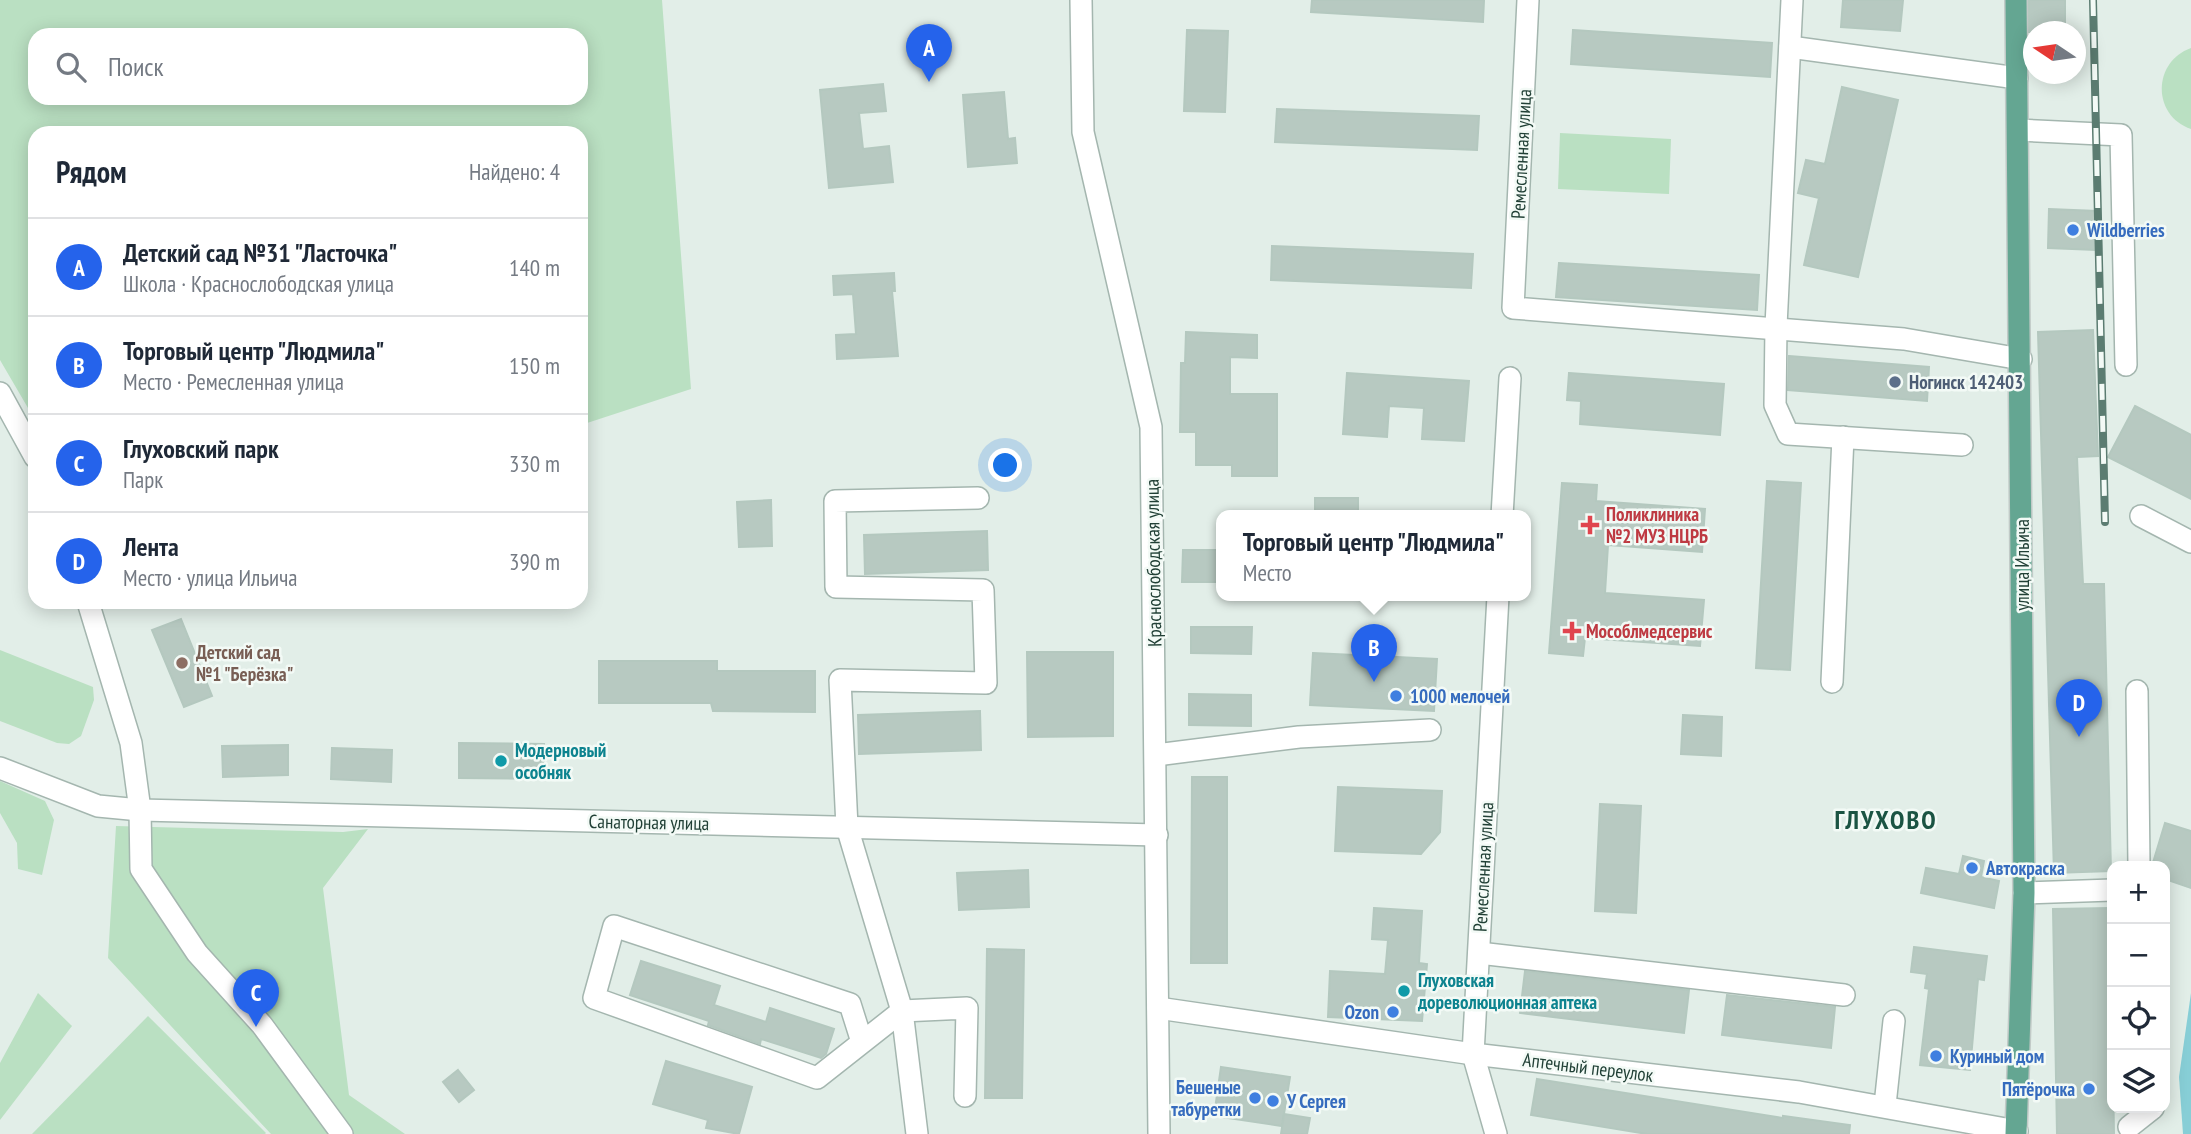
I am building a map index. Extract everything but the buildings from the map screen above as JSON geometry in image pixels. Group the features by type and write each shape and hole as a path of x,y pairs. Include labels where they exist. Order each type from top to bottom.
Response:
{"main road":[{"name":"улица Ильича","path":"2016,0 2024,893 2017,1133"}],"street":[{"name":"Краснослободская улица","path":"1081,0 1083,132 1151,427 1158,1134"},
{"name":"Ремесленная улица","path":"1528,0 1513,308 1776,326"},
{"path":"1792,0 1776,326 1775,405 1788,434 1962,445"},
{"path":"1790,47 2017,78"},
{"path":"2018,130 2121,135 2126,365"},
{"path":"1776,326 1904,339 2021,359"},
{"path":"1502,510 1510,379"},
{"path":"0,393 28,444"},
{"path":"1832,682 1843,437"},
{"path":"917,1134 902,1012 846,827 840,680 986,683 983,590 836,587 835,501 978,498"},
{"path":"2141,516 2191,542"},
{"name":"Ремесленная улица","path":"1496,1134 1473,1054 1498,601"},
{"path":"90,609 131,743 140,810 141,869 197,953 262,1025 342,1134"},
{"path":"2137,691 2139,861"},
{"path":"1156,755 1299,737 1430,730"},
{"name":"Санаторная улица","path":"0,768 98,806 140,810 1157,835"},
{"path":"2024,893 2107,890"},
{"path":"862,1042 850,1004 614,926 594,998 817,1078 902,1012 967,1008 965,1097"},
{"path":"1479,953 1844,995"},
{"name":"Аптечный переулок","path":"1158,1008 1473,1054 1885,1105 2017,1133"},
{"path":"1885,1105 1894,1021"},
{"path":"2128,1123 2145,1113"}],"green space":[{"path":"0,0 662,0 691,389 588,423 588,126 28,126 28,408 0,360"},
{"path":"2191,48 2191,129 2169,113 2162,89 2169,65 2178,55"},
{"path":"1560,133 1671,139 1669,194 1558,189"},
{"path":"0,650 93,687 94,700 81,736 69,744 57,743 0,721"},
{"path":"0,781 45,801 54,820 42,875 18,869 17,843 0,813"},
{"path":"116,826 343,832 368,829 323,888 349,1095 405,1134 271,1134 108,958"},
{"path":"38,993 72,1026 0,1120 0,1063"},
{"path":"148,1016 266,1133 265,1134 32,1134"}],"water":[{"path":"2191,993 2191,1134 2183,1134 2179,1077"}],"railway":[{"path":"2093,0 2105,522"}],"place":[{"name":"Детский сад №31 \"Ласточка\"","path":"929,82"},
{"name":"Wildberries","path":"2073,230"},
{"name":"Ногинск 142403","path":"1895,382"},
{"name":"Поликлиника №2 МУЗ НЦРБ","path":"1590,525"},
{"name":"Мособлмедсервис","path":"1572,631"},
{"name":"Детский сад №1 \"Берёзка\"","path":"182,663"},
{"name":"Торговый центр \"Людмила\"","path":"1374,682"},
{"name":"1000 мелочей","path":"1396,696"},
{"name":"Лента","path":"2079,737"},
{"name":"Модерновый особняк","path":"501,761"},
{"name":"Автокраска","path":"1972,868"},
{"name":"Глуховская дореволюционная аптека","path":"1404,991"},
{"name":"Ozon","path":"1393,1012"},
{"name":"Глуховский парк","path":"256,1027"},
{"name":"Куриный дом","path":"1936,1056"},
{"name":"Пятёрочка","path":"2089,1089"},
{"name":"Бешеные табуретки","path":"1255,1098"},
{"name":"У Сергея","path":"1273,1101"}],"district":[{"name":"ГЛУХОВО","path":"1886,820"}]}
